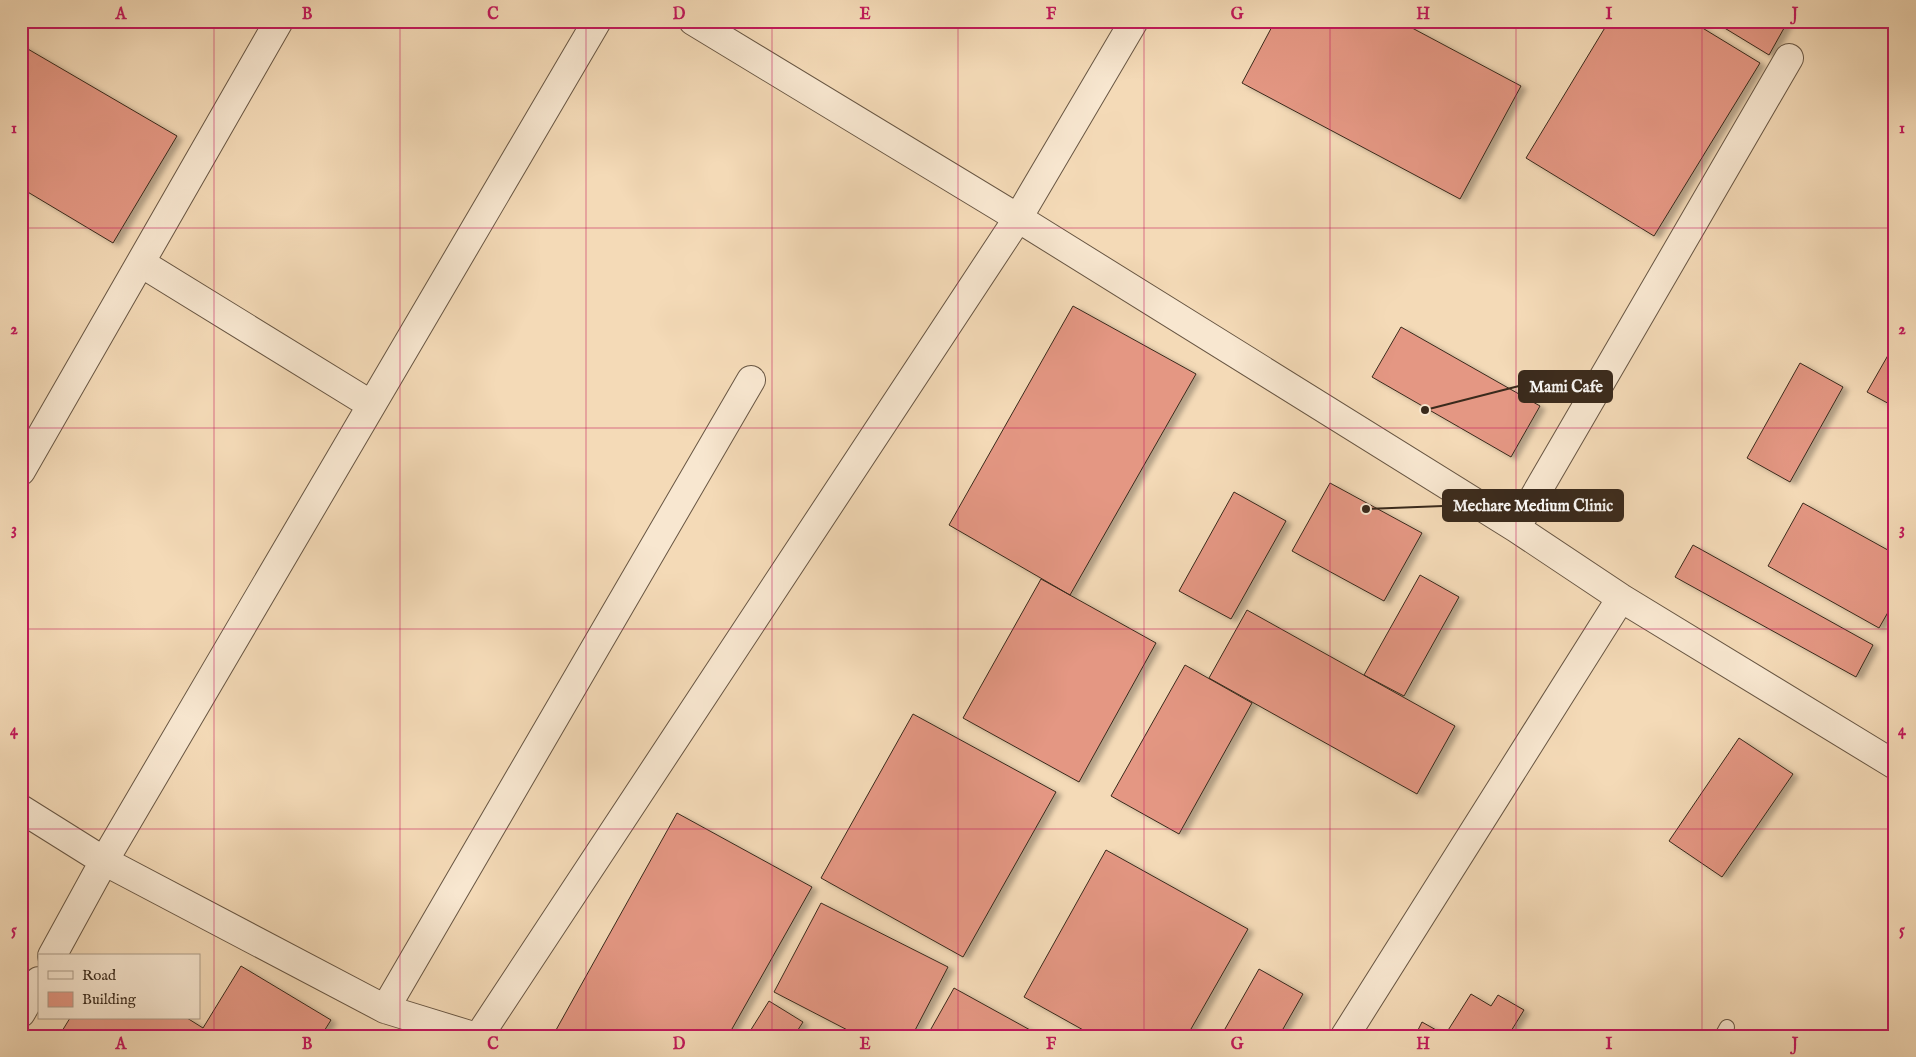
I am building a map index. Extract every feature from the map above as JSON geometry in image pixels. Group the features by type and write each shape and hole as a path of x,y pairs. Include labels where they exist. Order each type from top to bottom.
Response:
{"street":[{"path":"21,471 279,21"},
{"path":"53,954 104,860 370,404 597,21"},
{"path":"693,21 1018,218 1516,528 1621,598 1895,765"},
{"path":"479,1036 1018,218 1134,21"},
{"path":"1516,528 1789,58"},
{"path":"141,263 370,404"},
{"path":"385,1009 751,380"},
{"path":"1345,1036 1621,598"},
{"path":"21,809 104,860 385,1009 473,1036"},
{"path":"21,1013 38,983"}],"building":[{"path":"1275,21 1399,21 1521,86 1460,199 1242,83"},
{"path":"1609,21 1691,21 1760,63 1654,236 1526,158"},
{"path":"1713,21 1788,21 1769,55"},
{"path":"21,45 177,136 113,243 21,188"},
{"path":"1073,306 1196,374 1070,595 949,525"},
{"path":"1401,327 1540,406 1511,457 1372,377"},
{"path":"1895,343 1895,407 1867,392"},
{"path":"1800,363 1843,387 1790,482 1747,458"},
{"path":"1330,483 1422,533 1384,601 1292,551"},
{"path":"1234,492 1286,521 1231,619 1179,591"},
{"path":"1803,503 1895,554 1895,600 1879,628 1768,566"},
{"path":"1693,545 1873,645 1856,677 1675,577"},
{"path":"1420,575 1459,597 1404,696 1364,675"},
{"path":"1041,579 1156,643 1079,782 963,718"},
{"path":"1247,610 1455,726 1417,794 1209,678"},
{"path":"1185,665 1252,703 1179,834 1111,796"},
{"path":"913,714 1056,792 963,957 821,878"},
{"path":"1739,738 1793,774 1722,877 1669,841"},
{"path":"677,813 812,887 728,1036 566,1036 556,1030"},
{"path":"1106,850 1248,929 1187,1036 1094,1036 1024,997"},
{"path":"821,903 948,967 912,1036 859,1036 774,992"},
{"path":"241,966 331,1020 321,1036 59,1036 69,1020 190,1020 203,1028"},
{"path":"1259,969 1303,994 1279,1036 1221,1036"},
{"path":"954,988 1041,1036 927,1036"},
{"path":"1471,994 1491,1006 1498,995 1524,1010 1508,1036 1415,1036 1422,1022 1445,1035"},
{"path":"769,1001 803,1022 794,1036 747,1036"}],"place":[{"name":"Mami Cafe","path":"1425,410"},
{"name":"Mechare Medium Clinic","path":"1366,509"}]}
